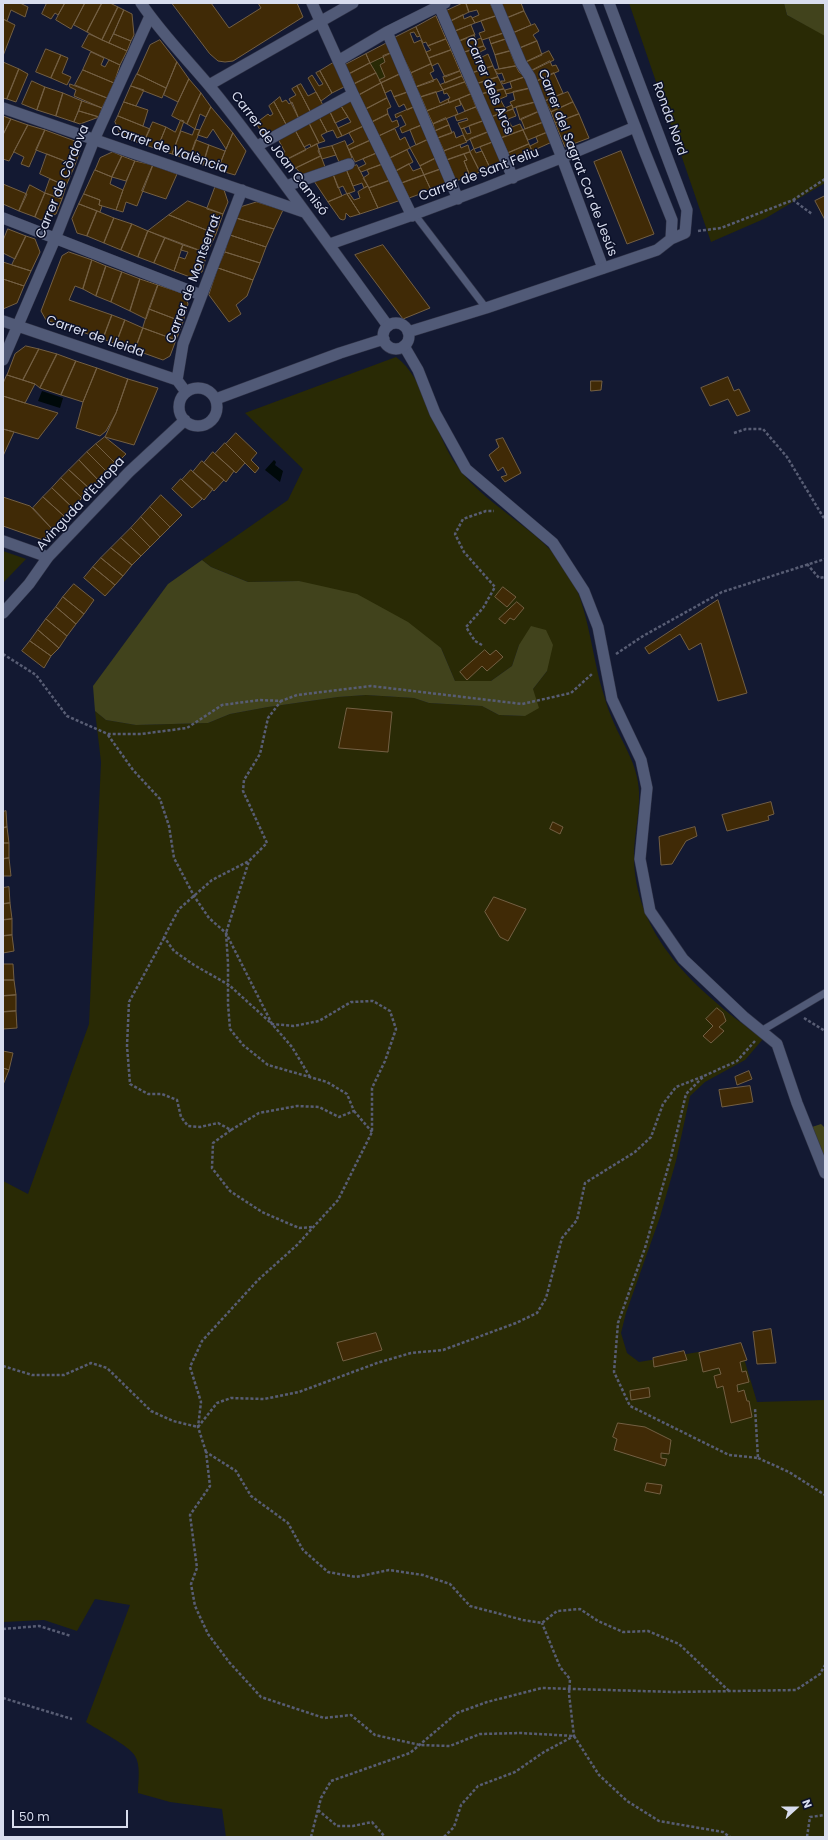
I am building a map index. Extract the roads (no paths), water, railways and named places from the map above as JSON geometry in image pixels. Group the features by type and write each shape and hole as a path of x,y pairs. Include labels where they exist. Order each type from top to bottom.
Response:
{"street":[{"name":"Carrer de Joan Camisó","path":"141,3 150,16 209,85 256,146 304,212 330,244 388,326"},
{"path":"312,3 353,94 414,215"},
{"path":"209,85 353,3"},
{"name":"Carrer del Sagrat Cor de Jesús","path":"496,3 521,63 530,77 603,268"},
{"path":"408,332 486,308 657,250 671,239 672,220 588,3"},
{"name":"Ronda Nord","path":"609,3 687,210 685,233 671,239"},
{"path":"338,61 387,32 442,5"},
{"name":"Carrer dels Arcs","path":"442,5 513,178"},
{"name":"Carrer de Còrdova","path":"3,360 55,239 94,140 150,16"},
{"path":"387,32 458,199"},
{"path":"256,146 353,94"},
{"name":"Carrer de València","path":"3,108 304,212"},
{"name":"Carrer de Sant Feliu","path":"330,244 414,215 513,178 635,127"},
{"path":"286,186 350,164"},
{"name":"Carrer de Montserrat","path":"177,380 183,344 242,190"},
{"path":"3,218 201,295"},
{"name":"Carrer de Lleida","path":"3,321 177,380"},
{"path":"401,324 408,332 408,340 404,346 396,349 386,344 384,332 388,326 401,324"},
{"path":"216,399 384,339"},
{"path":"404,346 418,370 435,412 466,469 553,544 584,590 598,627 612,699 641,760 647,788 640,859 650,911 683,959 776,1044 797,1103 825,1173"},
{"path":"177,380 186,392"},
{"path":"195,388 205,389 216,399 216,413 209,422 198,426 185,420 179,408 180,400 186,392 195,388"},
{"name":"Avinguda d'Europa","path":"3,612 29,584 48,557 129,472 185,420"},
{"path":"3,541 48,557"}],"lane":[{"path":"414,215 486,308"},
{"path":"761,1031 825,994"}]}
